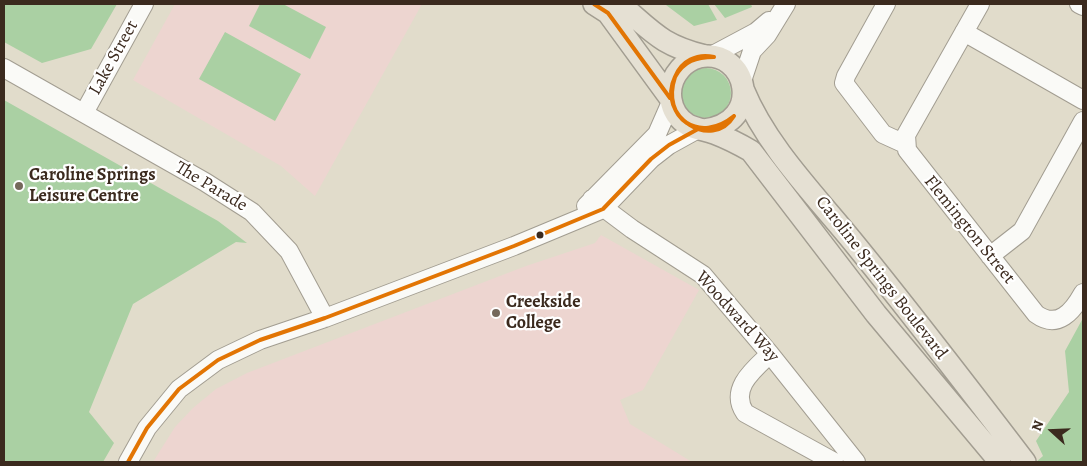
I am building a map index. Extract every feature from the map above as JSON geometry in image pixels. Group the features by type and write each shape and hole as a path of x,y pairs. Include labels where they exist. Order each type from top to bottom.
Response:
{"main road":[{"path":"594,4 608,13 671,100 680,119 701,129 717,128 733,118 743,102 743,85 730,64 670,46 654,35 620,4"},
{"path":"671,100 673,80 683,65 694,59 708,56"},
{"name":"Caroline Springs Boulevard","path":"743,85 750,105 773,144 895,294 1025,462"},
{"name":"Caroline Springs Boulevard","path":"701,129 736,142 751,151 876,314 1000,462"}],"street":[{"name":"Lake Street","path":"84,113 144,4"},
{"path":"886,4 846,76 844,83 883,134 905,144 909,130 980,4"},
{"path":"1079,4 1083,6"},
{"path":"708,56 756,32 784,8"},
{"path":"743,85 752,52 784,8"},
{"path":"964,32 1083,100"},
{"name":"The Parade","path":"4,68 205,182 252,212 289,251 326,318"},
{"path":"598,204 657,134 671,100"},
{"path":"990,256 1022,231 1083,121"},
{"path":"128,462 147,428 179,389 218,360 260,340 326,318 514,246 572,221 598,204 669,145 701,129"},
{"name":"Flemington Street","path":"905,144 910,156 1036,314 1048,320 1062,318 1076,306 1083,293"},
{"name":"Woodward Way","path":"598,204 703,274 856,462"},
{"path":"770,354 750,373 740,393 739,404 745,413 834,462"}],"shaded area":[{"path":"175,4 422,4 315,196 281,166 133,80"},
{"name":"Creekside College","path":"601,235 699,290 643,390 620,400 630,424 692,462 153,462 175,427 193,408 216,389 247,373 526,266 595,243"}],"green space":[{"path":"4,4 117,4 91,49 42,63 4,42"},
{"path":"260,4 283,4 326,27 310,59 249,26"},
{"path":"667,4 708,4 717,20 694,26"},
{"path":"714,4 751,4 752,7 725,18"},
{"path":"225,32 301,74 275,121 199,79"},
{"path":"701,68 711,68 724,75 731,88 731,98 724,111 711,118 701,118 692,114 685,107 681,98 681,88 685,79 692,72"},
{"path":"4,100 218,221 247,243 236,242 133,304 89,412 114,443 103,462 4,462"},
{"path":"1083,318 1083,462 1036,462 1043,456 1036,441 1069,392 1065,351"}],"transit line":[{"path":"594,4 608,13 670,98"},
{"path":"675,77 681,67 690,59 702,56 714,57"},
{"path":"675,77 682,67 691,61 714,57"},
{"path":"675,77 672,92 674,105 686,123 708,128 721,124 734,116"},
{"path":"675,77 671,91 673,105 689,125 701,130 713,131 724,126 734,116"},
{"path":"128,462 147,428 179,389 218,360 260,340 325,318 514,246 603,209 651,159 669,145 698,129"}],"place":[{"name":"Caroline Springs Leisure Centre","path":"19,186"},
{"name":"Creekside College","path":"496,313"}]}
